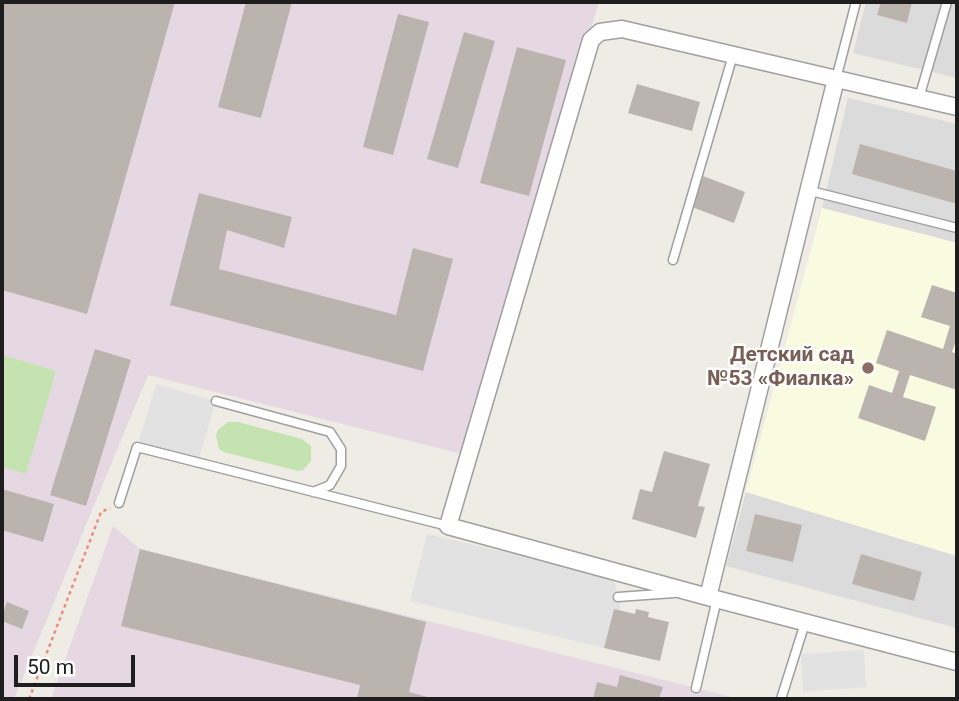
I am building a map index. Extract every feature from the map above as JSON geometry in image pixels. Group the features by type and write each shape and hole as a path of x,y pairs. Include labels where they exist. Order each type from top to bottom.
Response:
{"street":[{"path":"957,107 622,29 600,32 579,57 448,526 957,662"},
{"path":"712,598 807,190 836,79"}],"lane":[{"path":"836,79 856,2"},
{"path":"919,97 947,2"},
{"path":"673,260 733,55"},
{"path":"807,190 957,228"},
{"path":"216,401 330,432 341,449 341,466 330,485 313,492"},
{"path":"119,503 137,447 448,526"},
{"path":"618,597 688,592"},
{"path":"696,688 712,598"},
{"path":"781,699 806,622"}],"path":[{"path":"29,699 101,512 119,503"}],"shaded area":[{"path":"2,2 599,2 462,454 148,375 14,699 2,699"},
{"path":"866,2 957,2 957,78 853,53"},
{"path":"848,98 957,124 957,243 822,208"},
{"name":"Детский сад №53 «Фиалка»","path":"822,208 957,243 957,556 746,492"},
{"path":"156,384 216,401 197,464 137,447"},
{"path":"746,492 957,556 957,628 726,566"},
{"path":"113,526 140,549 740,699 51,699"},
{"path":"427,534 613,577 621,610 614,609 604,648 410,601"},
{"path":"864,650 866,687 803,692 801,654"}],"green space":[{"path":"2,355 56,371 26,474 2,467"},
{"path":"228,422 238,422 302,439 311,446 311,461 303,470 298,471 224,452 219,449 216,435"}],"building":[{"path":"2,2 175,2 87,314 2,290"},
{"path":"246,2 292,2 261,118 218,107"},
{"path":"881,2 912,2 907,23 877,15"},
{"path":"398,14 429,22 393,155 363,147"},
{"path":"464,32 495,41 458,168 427,159"},
{"path":"517,47 566,60 529,196 480,183"},
{"path":"637,84 700,102 692,131 628,113"},
{"path":"860,144 957,171 957,204 852,174"},
{"path":"703,176 745,192 734,223 692,207"},
{"path":"199,193 292,217 284,248 227,230 219,269 396,315 413,248 453,259 423,371 170,305"},
{"path":"932,285 957,293 957,338 952,352 957,354 957,390 910,375 903,397 936,407 925,441 858,418 869,385 892,393 899,371 876,363 887,330 943,349 950,326 921,317"},
{"path":"95,349 131,360 86,506 50,495"},
{"path":"664,451 710,464 698,506 705,507 696,538 632,519 640,489 652,492"},
{"path":"2,489 54,504 43,542 2,530"},
{"path":"755,514 802,525 793,562 746,551"},
{"path":"140,549 426,622 409,692 435,699 357,699 360,685 121,626"},
{"path":"861,554 922,572 914,601 852,584"},
{"path":"7,602 29,611 22,629 2,621"},
{"path":"614,609 635,614 636,609 649,612 648,617 669,622 660,661 604,648"},
{"path":"620,675 663,687 659,699 593,699 597,682 617,687"}],"place":[{"name":"Детский сад №53 «Фиалка»","path":"868,368"}]}
